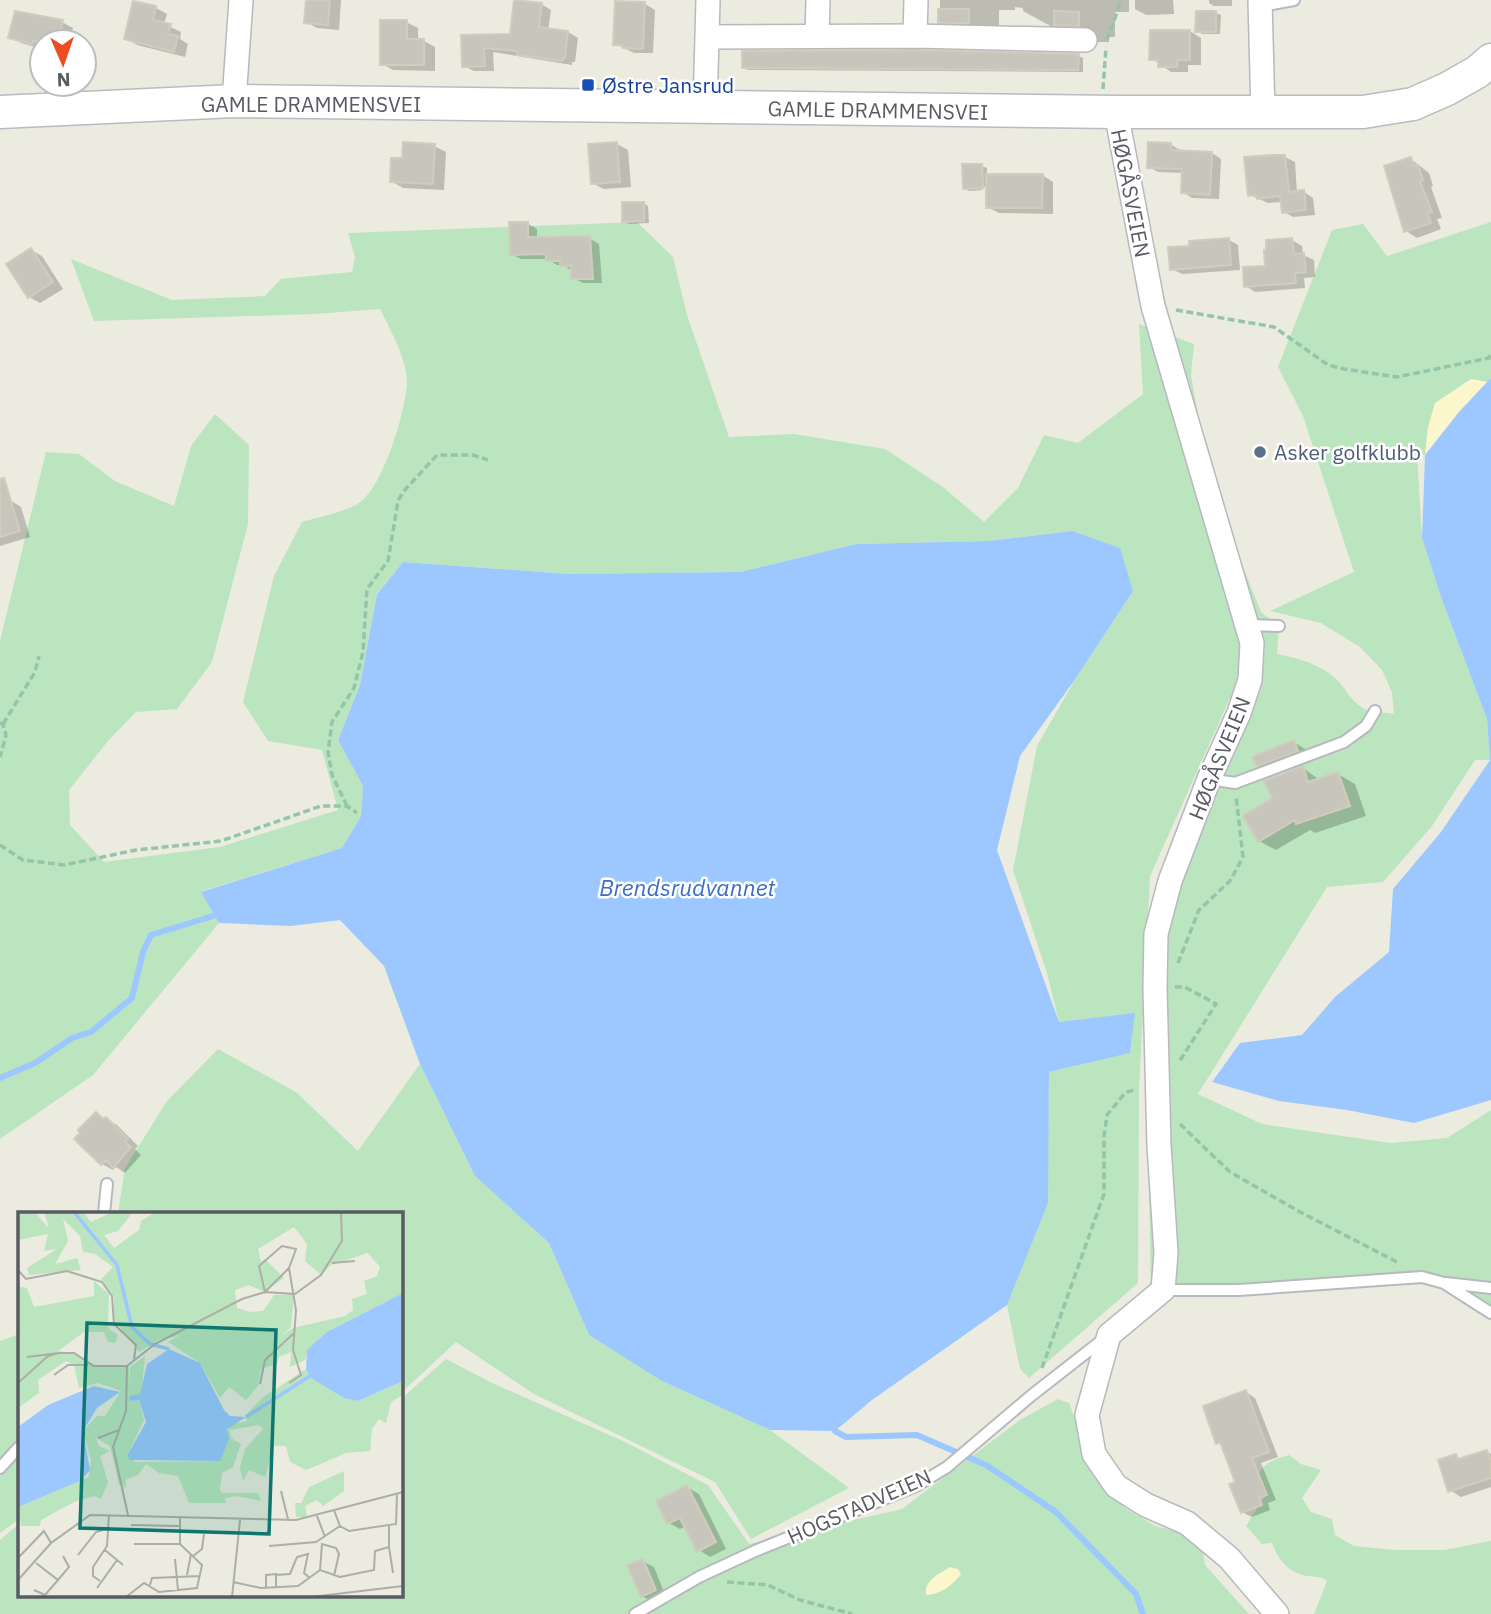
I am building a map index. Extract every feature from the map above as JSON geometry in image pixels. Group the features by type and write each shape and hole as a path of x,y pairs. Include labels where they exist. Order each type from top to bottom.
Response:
{"main road":[{"name":"GAMLE DRAMMENSVEI","path":"0,112 234,101 705,108 1363,112 1413,104 1447,89 1477,72 1491,60"}],"street":[{"path":"234,101 241,0"},
{"path":"705,108 708,0"},
{"path":"817,36 818,0"},
{"path":"915,36 916,0"},
{"path":"1261,3 1263,113"},
{"path":"708,37 915,36 1085,40"},
{"name":"HØGÅSVEIEN","path":"1116,112 1153,306 1252,643 1250,680 1166,894 1156,934 1163,988 1158,1093 1166,1253 1163,1290"},
{"name":"HOGSTADVEIEN","path":"1109,1335 1163,1290"},
{"path":"1109,1335 1087,1415 1094,1454 1116,1486 1146,1505 1187,1523 1229,1558 1277,1614"}],"lane":[{"path":"1261,3 1294,0"},
{"path":"1248,625 1279,626"},
{"path":"1209,779 1235,783 1344,742 1366,726 1375,711"},
{"path":"104,1212 107,1184"},
{"path":"1163,1290 1239,1290 1422,1277 1444,1283 1491,1288"},
{"path":"1444,1283 1491,1313"},
{"name":"HOGSTADVEIEN","path":"635,1614 755,1551 916,1486 947,1467 1032,1395 1109,1335"},
{"path":"0,1468 18,1448"}],"path":[{"path":"1116,112 1103,89 1103,71 1108,35 1119,0"},
{"path":"1153,306 1274,327 1328,365 1397,377 1489,358 1491,353"},
{"path":"358,813 347,806 332,775 328,752 332,722 354,688 363,652 367,589 388,561 398,501 437,455 473,455 488,460"},
{"path":"0,757 6,735 1,724 35,672 39,656"},
{"path":"1182,1055 1216,1004 1185,987 1163,988 1199,910 1230,881 1243,857 1235,783"},
{"path":"0,845 23,860 64,865 136,850 221,841 321,806 347,806"},
{"path":"1032,1395 1104,1194 1104,1138 1107,1115 1125,1093 1158,1093 1187,1132 1230,1172 1422,1277"},
{"path":"713,1571 725,1582 768,1586 800,1600 852,1614"}],"green space":[{"path":"637,222 673,257 687,315 729,437 794,434 885,449 943,487 984,522 1018,488 1044,435 1078,443 1143,394 1139,324 1194,344 1191,375 1211,487 1261,612 1279,626 1277,654 1305,661 1330,674 1363,708 1394,714 1392,692 1382,670 1360,647 1321,623 1270,611 1354,572 1303,416 1278,367 1332,230 1363,224 1387,256 1491,222 1491,378 1487,382 1471,379 1428,427 1425,455 1417,454 1422,538 1442,600 1487,719 1490,760 1475,760 1432,826 1383,882 1327,887 1198,1094 1262,1124 1390,1143 1447,1138 1491,1110 1491,1316 1422,1276 1151,1292 1147,1077 1157,893 1236,699 1230,698 1150,876 1139,1089 1138,1283 1029,1378 1020,1369 1007,1305 1047,1203 1049,1072 1130,1053 1134,1014 1059,1022 1047,973 1013,870 1037,746 1076,678 1133,591 1072,531 989,541 856,544 740,572 569,574 403,562 377,593 360,685 338,740 363,786 361,816 342,848 202,891 219,923 93,1075 0,1139 0,641 46,452 79,454 115,481 174,506 191,446 215,414 249,445 248,524 212,662 177,709 136,712 108,741 69,790 70,825 104,862 220,847 338,810 322,750 268,741 243,702 274,576 302,522 347,509 368,495 385,465 406,393 406,371 401,353 380,309 314,314 94,321 71,259 172,300 265,296 281,279 352,272 355,257 348,233"},
{"path":"218,1049 296,1092 358,1151 420,1064 475,1176 549,1243 589,1335 660,1380 770,1430 849,1488 751,1539 715,1482 534,1394 456,1342 402,1392 402,1212 118,1212 125,1168 167,1101"},
{"path":"18,1334 18,1520 0,1533 0,1341"},
{"path":"446,1359 492,1383 625,1442 708,1485 749,1544 902,1509 1020,1420 1058,1399 1069,1403 1090,1458 1125,1508 1155,1526 1171,1530 1200,1527 1205,1565 1249,1614 0,1614 0,1540 18,1525 18,1596 402,1596 402,1398"},
{"path":"1289,1455 1301,1464 1321,1470 1302,1498 1311,1512 1332,1519 1335,1535 1354,1546 1396,1550 1444,1550 1491,1541 1491,1614 1314,1614 1327,1581 1302,1575 1289,1568 1272,1543 1262,1544 1246,1526 1266,1494 1258,1476 1260,1471 1270,1462"}],"sand":[{"path":"1471,379 1487,382 1425,455 1428,427 1435,403"},
{"path":"950,1567 958,1569 961,1574 958,1578 941,1591 926,1595 930,1581"}],"water":[{"path":"1491,378 1491,1100 1414,1123 1279,1101 1212,1082 1240,1043 1302,1035 1335,997 1389,952 1393,889 1441,832 1490,760 1487,719 1442,600 1422,538 1425,455 1459,412"},
{"name":"Brendsrudvannet","path":"1072,531 1120,548 1133,591 1076,678 1020,756 997,850 1059,1022 1135,1013 1130,1053 1049,1072 1048,1203 1007,1305 872,1400 835,1431 770,1430 660,1380 589,1335 549,1243 475,1176 420,1064 384,966 340,920 291,926 219,923 201,892 342,848 361,816 363,786 338,740 360,685 377,594 403,562 569,574 740,572 856,544 989,541"}],"building":[{"path":"306,0 330,0 328,25 304,23"},
{"path":"514,0 542,3 539,27 568,31 565,58 562,61 517,55 517,51 484,48 485,66 462,67 461,35 510,34"},
{"path":"133,1 156,6 153,20 171,24 168,34 178,36 174,52 124,39"},
{"path":"615,1 645,2 643,49 613,45"},
{"path":"938,9 969,9 969,23 938,23"},
{"path":"15,11 63,20 61,28 28,28 28,43 8,38"},
{"path":"1054,11 1079,12 1079,26 1054,25"},
{"path":"1196,11 1216,11 1216,32 1195,32"},
{"path":"380,20 407,20 407,39 424,39 424,65 380,65"},
{"path":"1150,30 1190,30 1190,60 1178,60 1177,67 1158,67 1158,60 1149,60"},
{"path":"915,50 1079,54 1078,70 742,68 742,51"},
{"path":"403,142 435,144 433,184 390,182 391,158 402,158"},
{"path":"617,142 620,182 591,184 588,144"},
{"path":"1148,142 1171,143 1171,150 1212,152 1210,195 1181,193 1182,169 1147,168"},
{"path":"1285,155 1289,192 1304,190 1306,210 1282,213 1280,196 1257,199 1256,195 1248,196 1244,157"},
{"path":"1411,157 1414,166 1418,165 1423,180 1420,181 1432,212 1427,213 1431,223 1404,232 1384,166"},
{"path":"962,164 982,164 983,188 963,189"},
{"path":"986,174 1043,174 1042,208 986,208"},
{"path":"622,202 644,202 644,221 622,222"},
{"path":"509,222 528,222 528,237 590,236 593,279 571,279 571,266 560,266 560,261 546,261 546,254 510,255"},
{"path":"1229,238 1231,265 1170,270 1168,247 1189,246 1189,241"},
{"path":"1292,238 1294,254 1304,253 1306,272 1295,273 1296,283 1244,287 1243,267 1265,266 1266,240"},
{"path":"31,248 53,282 28,298 6,264"},
{"path":"4,478 20,531 0,537 0,479"},
{"path":"1294,740 1298,751 1257,766 1252,757"},
{"path":"1303,766 1308,782 1338,772 1350,806 1296,824 1295,820 1258,842 1243,816 1272,798 1264,781"},
{"path":"96,1112 103,1119 106,1117 128,1139 125,1142 131,1147 113,1168 106,1160 101,1165 74,1139 80,1133 78,1130"},
{"path":"1246,1390 1269,1452 1252,1458 1267,1495 1259,1498 1262,1505 1241,1513 1229,1484 1235,1482 1220,1442 1216,1444 1203,1406"},
{"path":"1487,1450 1491,1461 1491,1478 1448,1492 1438,1460 1456,1454 1458,1459"},
{"path":"687,1485 716,1542 697,1552 680,1518 667,1524 656,1501"},
{"path":"643,1559 656,1590 641,1597 627,1565"}],"waterway":[{"path":"0,1078 35,1063 72,1038 91,1032 132,998 143,952 151,935 213,916"},
{"path":"835,1431 846,1437 917,1435 986,1465 1056,1512 1136,1594 1143,1614"}],"place":[{"name":"Østre Jansrud","path":"588,85"},
{"name":"Asker golfklubb","path":"1260,452"}]}
